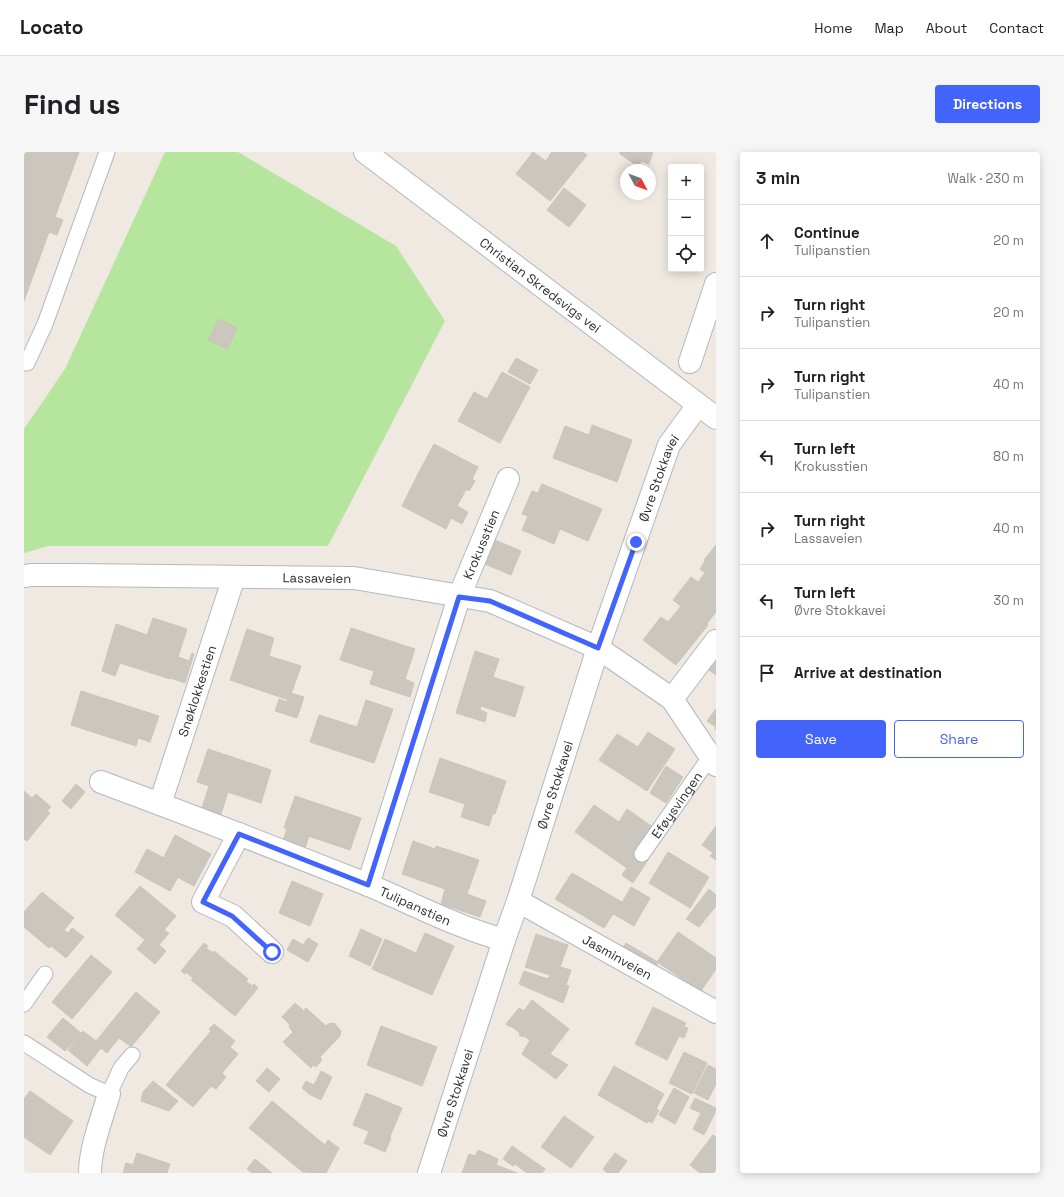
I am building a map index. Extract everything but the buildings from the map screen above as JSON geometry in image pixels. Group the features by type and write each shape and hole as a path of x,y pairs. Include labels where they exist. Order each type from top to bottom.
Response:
{"street":[{"name":"Christian Skredsvigs vei","path":"365,152 716,418"},
{"path":"690,362 716,284"},
{"name":"Øvre Stokkavei","path":"429,1173 518,901 598,648 669,445 698,405"},
{"name":"Krokusstien","path":"368,885 459,597 508,479"},
{"name":"Lassaveien","path":"24,576 76,574 354,578 459,597 490,601 598,648"},
{"name":"Snøklokkestien","path":"160,804 234,577"},
{"path":"672,699 716,641"},
{"name":"Eføysvingen","path":"598,648 672,699 713,761"},
{"name":"Tulipanstien","path":"101,782 368,885 483,934 504,940"},
{"path":"239,834 203,902 232,916 272,952"},
{"name":"Jasminveien","path":"518,901 716,1012"},
{"path":"90,1173 91,1158 109,1094"}],"lane":[{"path":"24,361 27,363 45,324 107,152"},
{"name":"Eføysvingen","path":"642,854 713,761"},
{"path":"24,1004 45,974"},
{"path":"24,1043 89,1085 109,1094 121,1068 132,1055"}],"green space":[{"path":"165,152 238,152 396,246 445,321 328,546 48,546 24,553 24,429 65,369"}],"route":[{"path":"272,952 232,916 203,902 239,834 368,885 459,597 490,601 598,648 636,542"}]}
